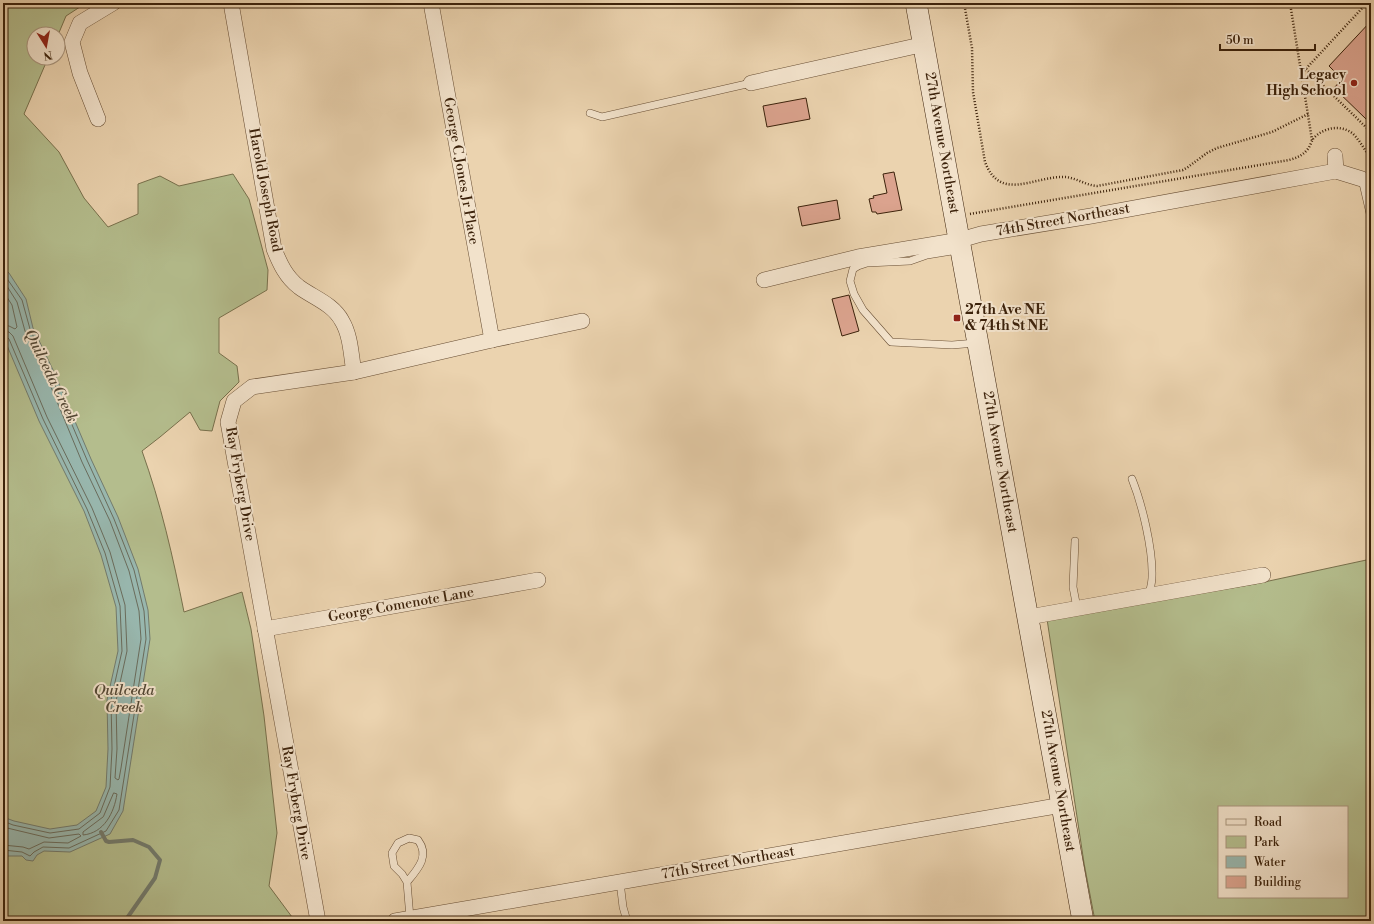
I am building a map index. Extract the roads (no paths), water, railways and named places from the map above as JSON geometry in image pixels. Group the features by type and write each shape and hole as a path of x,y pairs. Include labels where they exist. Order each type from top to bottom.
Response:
{"street":[{"path":"98,119 80,73 72,42 80,23 113,3"},
{"name":"Harold Joseph Road","path":"231,3 274,249 280,266 289,278 299,287 332,308 342,320 348,334 354,372"},
{"name":"George C Jones Jr Place","path":"430,3 492,340"},
{"name":"27th Avenue Northeast","path":"916,3 925,44 1083,921"},
{"path":"751,83 925,44"},
{"name":"74th Street Northeast","path":"764,280 858,257 961,245 981,234 1090,216 1335,164 1366,179"},
{"name":"Ray Fryberg Drive","path":"318,921 228,422 234,401 252,387 354,372 582,321"},
{"path":"1029,617 1263,575"},
{"name":"George Comenote Lane","path":"265,629 538,580"},
{"name":"77th Street Northeast","path":"395,921 1062,805"}],"lane":[{"path":"590,113 602,117 751,83"},
{"path":"1366,179 1371,213"},
{"path":"961,245 910,261 858,266 853,269 850,281 854,294 863,310 891,342 952,345 979,342"},
{"path":"1132,479 1148,535 1152,573 1149,595"},
{"path":"1075,541 1073,587 1077,608"},
{"path":"407,882 419,867 423,857 423,847 418,840 409,838 398,843 392,853 394,866 407,882 410,918"},
{"path":"620,882 623,907 627,921"}],"water":[{"name":"Quilceda Creek","path":"3,268 9,273 26,299 33,328 118,517 138,569 148,610 150,639 123,811 110,834 70,852 44,851 37,855 33,861 26,860 22,856 8,856 3,854 3,817 50,829 77,825 96,811 106,787 108,749 107,700 118,651 116,607 101,555 84,511 39,421 3,336"}],"waterway":[{"path":"101,832 106,841 109,842 133,840 149,847 160,860 155,878 125,921"}],"place":[{"name":"Legacy High School","path":"1354,83"},
{"name":"27th Ave NE & 74th St NE","path":"957,318"}]}
